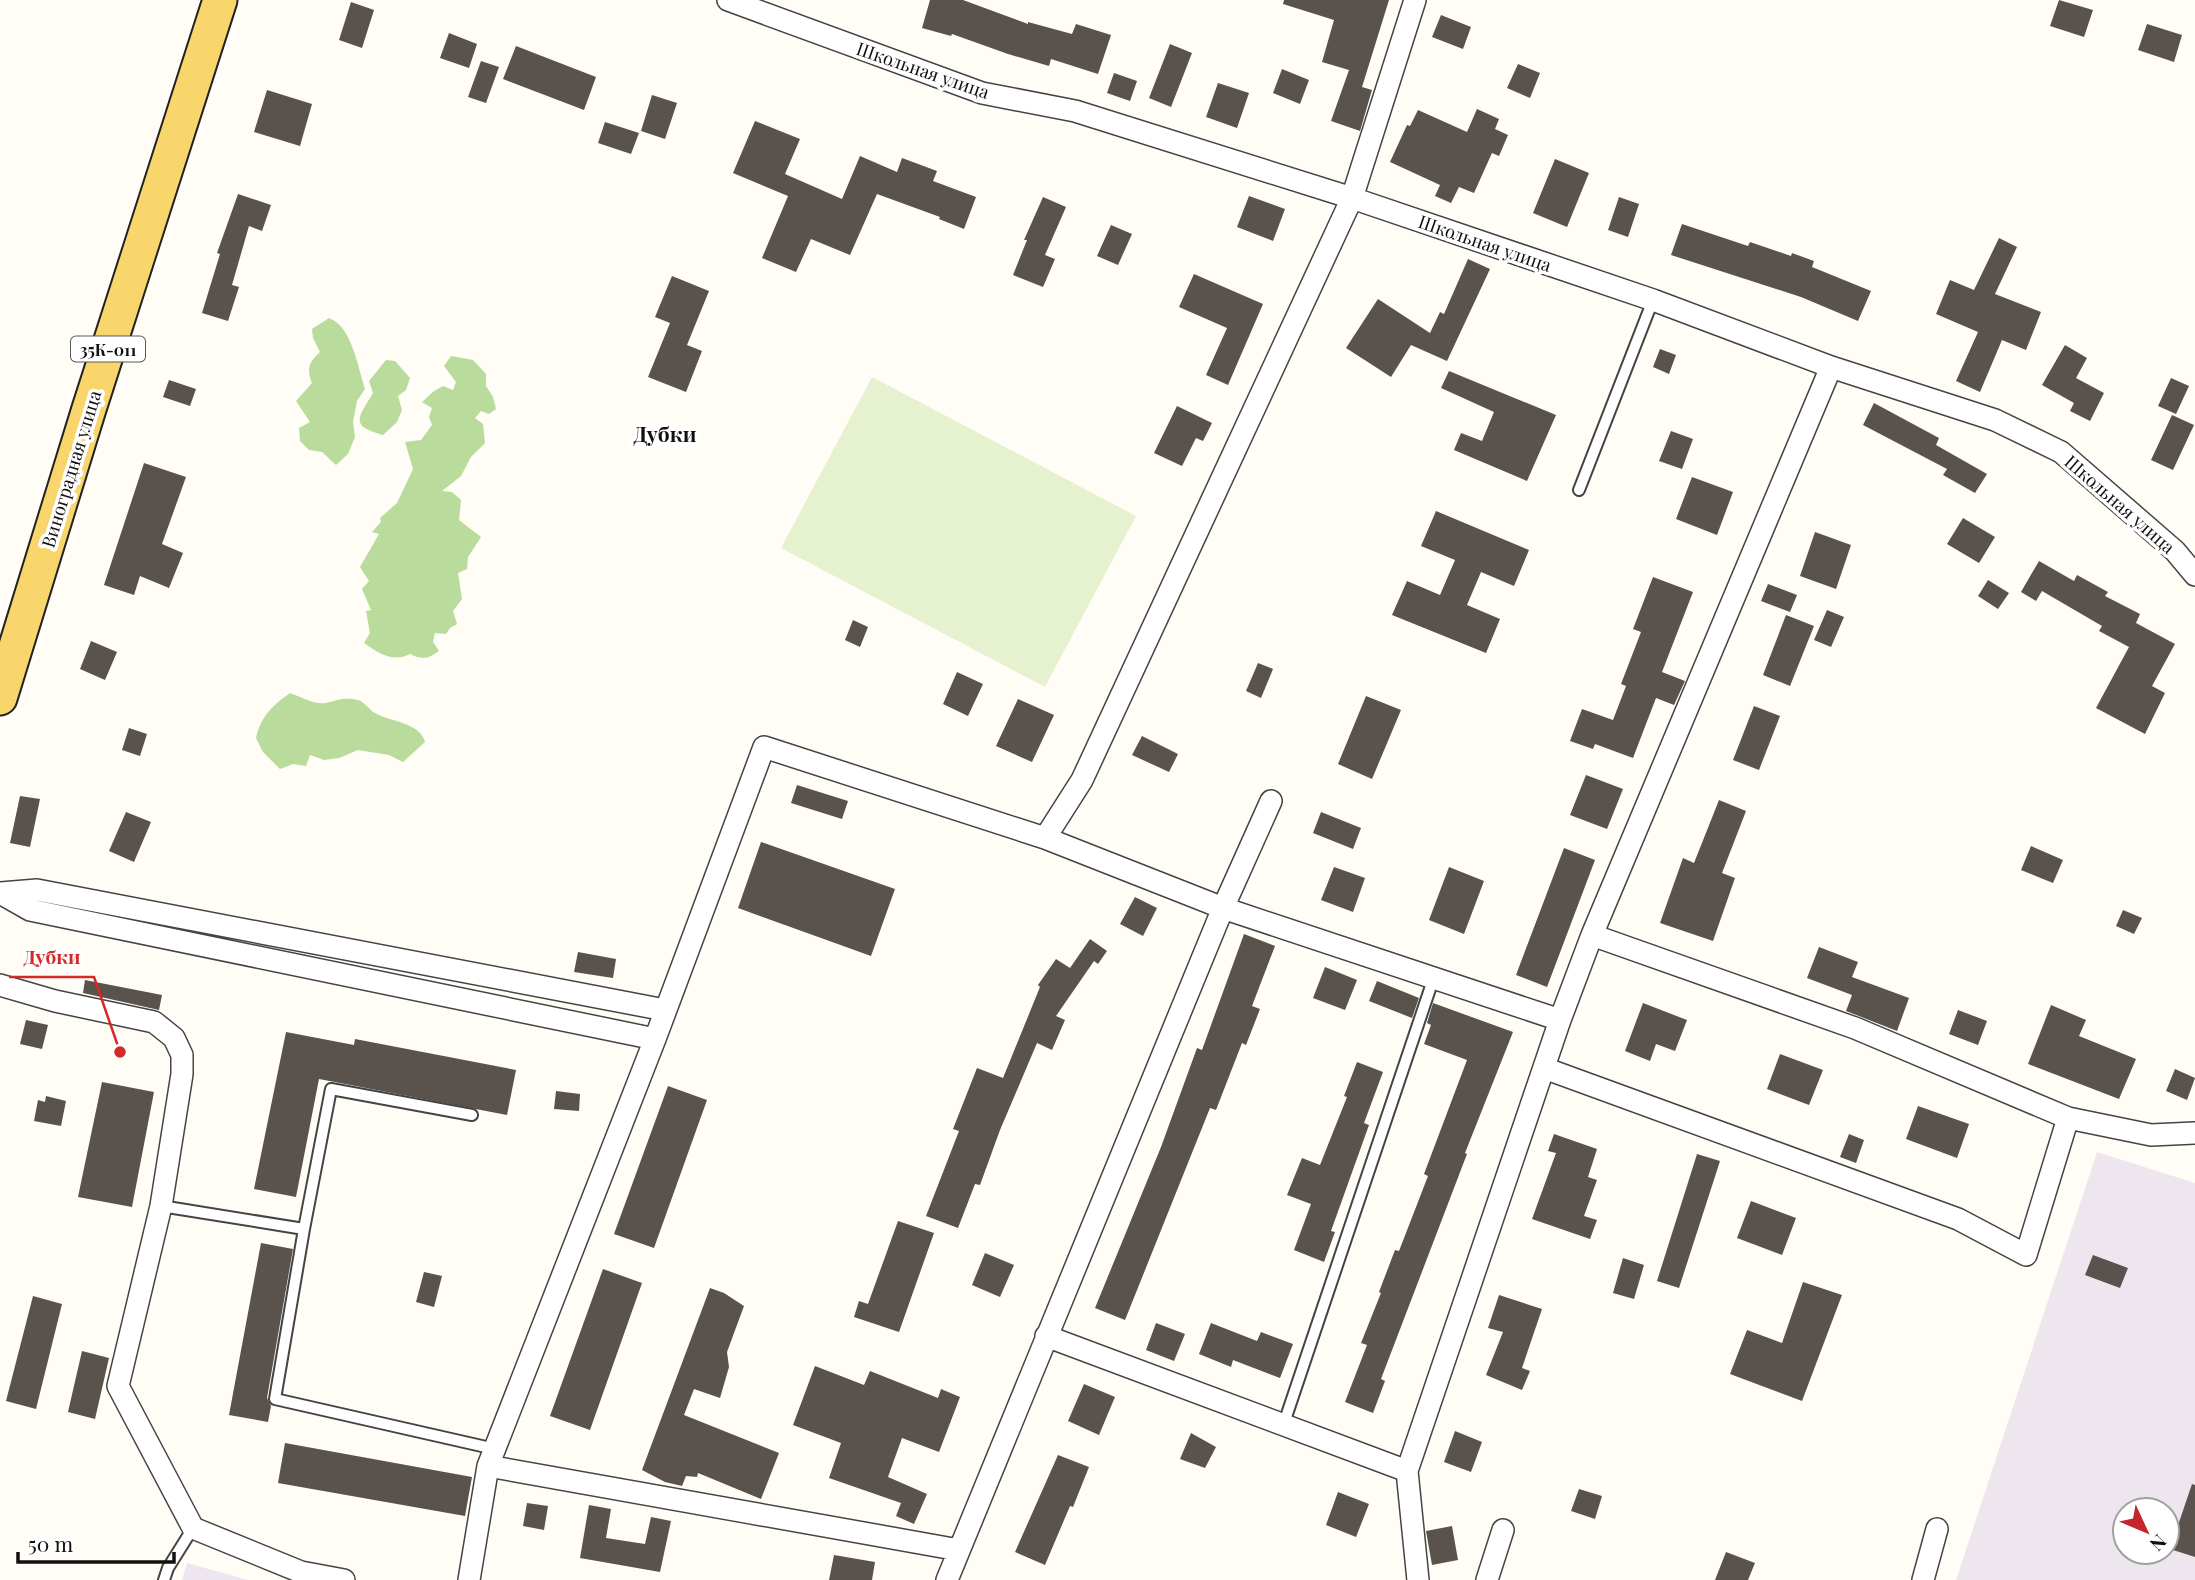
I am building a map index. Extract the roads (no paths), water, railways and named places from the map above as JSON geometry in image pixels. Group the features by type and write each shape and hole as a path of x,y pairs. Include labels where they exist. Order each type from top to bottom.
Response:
{"main road":[{"name":"Виноградная улица","path":"0,698 220,0"}],"street":[{"name":"Школьная улица","path":"728,0 982,93 1075,111 1352,198 1653,300 1831,367 1995,420 2061,452 2175,551 2195,575"},
{"path":"1045,838 1082,780 1352,198 1415,0"},
{"path":"1418,1580 1407,1471 1560,1020 1592,935 1831,367"},
{"path":"469,1580 492,1458 655,1039 764,747 1045,838 1223,908 1560,1020"},
{"path":"947,1580 1223,908 1270,801"},
{"path":"1,893 37,890 665,1010"},
{"path":"1,893 30,911 655,1039"},
{"path":"1592,935 1855,1028 2068,1118 2151,1135 2195,1133"},
{"path":"0,985 55,1001 154,1022 174,1038 182,1055 182,1073 161,1206 118,1386 193,1528 301,1572 344,1580"},
{"path":"1544,1068 1958,1219 2026,1255 2068,1118"},
{"path":"1046,1336 1407,1471"},
{"path":"492,1458 959,1549"},
{"path":"1923,1580 1937,1529"},
{"path":"1487,1580 1503,1530"}],"lane":[{"path":"1579,490 1653,300"},
{"path":"1283,1426 1434,978"},
{"path":"472,1115 331,1089 275,1399 492,1458"},
{"path":"161,1206 304,1229"},
{"path":"164,1580 167,1568 193,1528"}],"place":[{"name":"Дубки","path":"120,1052"}],"district":[{"name":"Дубки","path":"665,433"}]}
